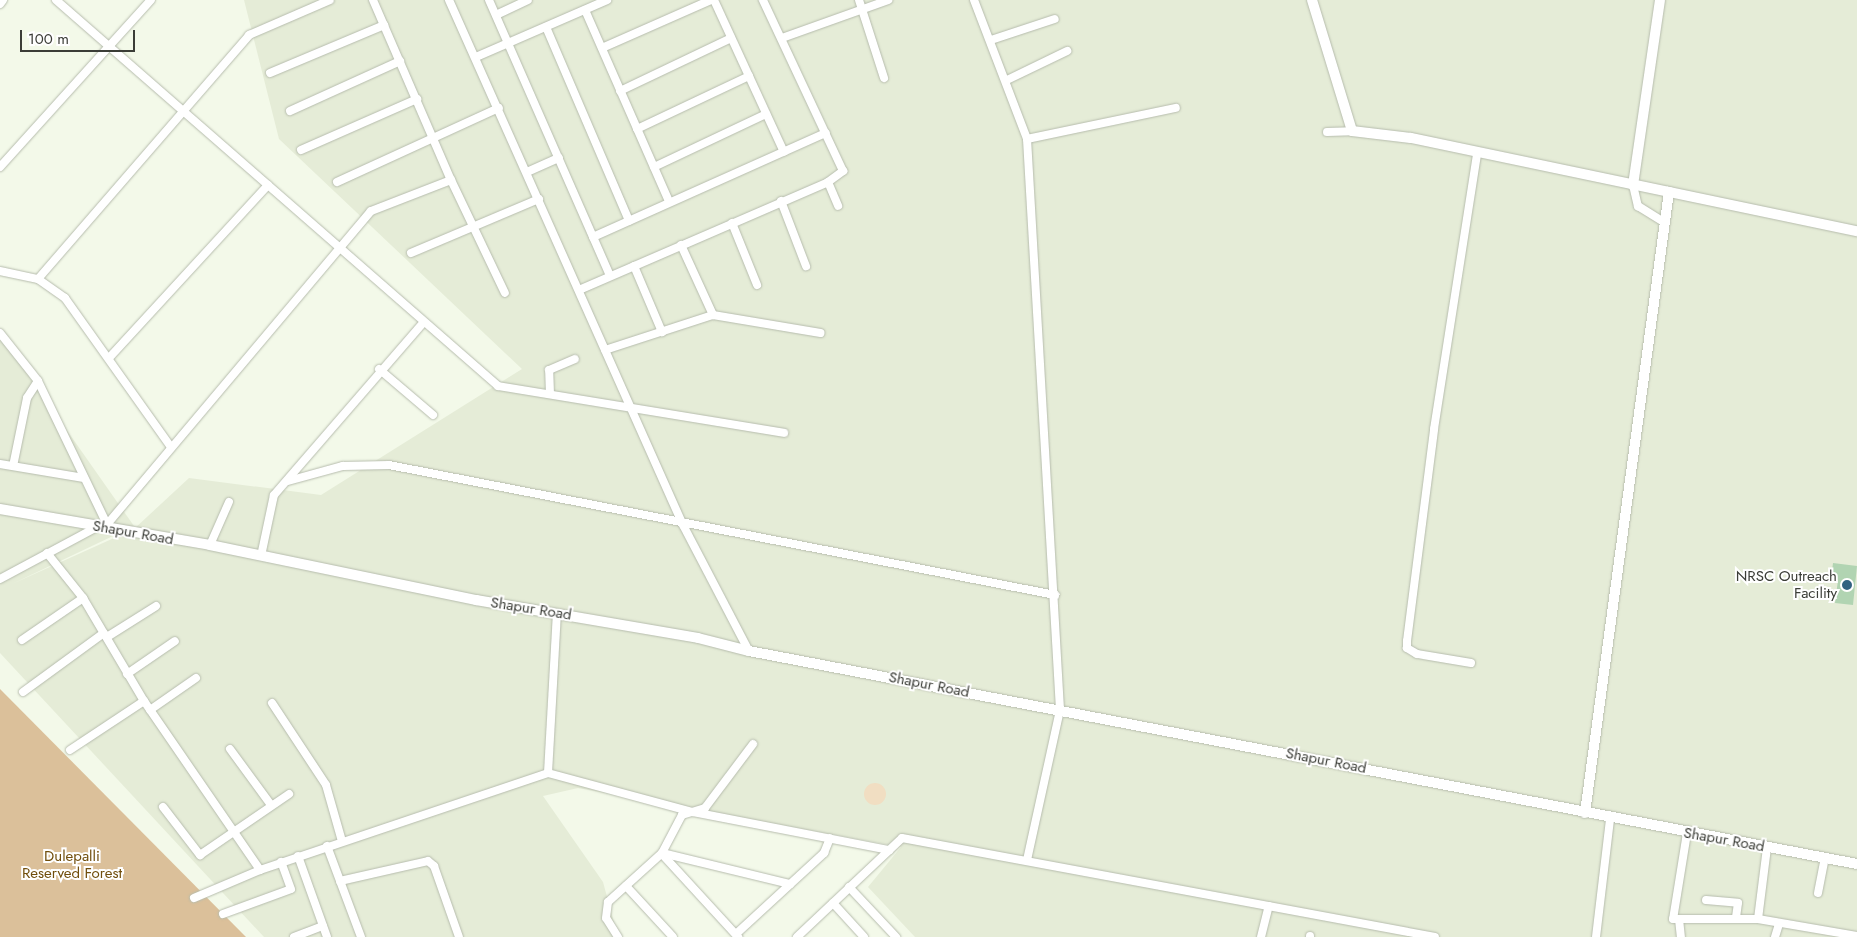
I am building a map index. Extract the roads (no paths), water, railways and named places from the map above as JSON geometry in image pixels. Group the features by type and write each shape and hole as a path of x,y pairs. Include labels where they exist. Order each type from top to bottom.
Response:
{"street":[{"path":"0,4 3,0"},
{"path":"56,0 423,323 498,386 784,433"},
{"path":"0,167 151,0"},
{"path":"38,278 249,35 330,0"},
{"path":"373,0 472,227 505,293"},
{"path":"449,0 499,108 683,525 749,651"},
{"path":"490,0 610,276"},
{"path":"496,15 528,0"},
{"path":"476,57 606,0"},
{"path":"602,48 713,0 784,152"},
{"path":"579,290 828,182 840,175 843,166 763,0"},
{"path":"858,0 884,78"},
{"path":"782,38 888,0"},
{"path":"974,0 1007,80 1027,139 1055,595 1060,710 1027,860"},
{"path":"1312,0 1352,131"},
{"path":"1660,0 1633,185 1638,206 1665,223"},
{"path":"585,10 669,201"},
{"path":"991,40 1055,19"},
{"path":"270,73 384,26"},
{"path":"546,27 629,221"},
{"path":"620,91 731,38"},
{"path":"1007,80 1067,51"},
{"path":"290,110 400,61"},
{"path":"637,129 749,76"},
{"path":"301,150 417,99"},
{"path":"337,182 434,140 499,108"},
{"path":"1027,139 1176,108"},
{"path":"654,166 766,114"},
{"path":"1327,132 1352,131 1477,152 1857,231"},
{"path":"593,237 669,201 826,133"},
{"path":"1471,663 1417,654 1407,648 1406,641 1434,429 1477,152"},
{"path":"527,172 559,158"},
{"path":"0,579 102,526 372,211 451,180"},
{"path":"828,182 838,206"},
{"path":"109,358 268,185"},
{"path":"1585,813 1669,192"},
{"path":"411,253 539,200"},
{"path":"781,201 806,266"},
{"path":"732,223 757,285"},
{"path":"681,245 713,315"},
{"path":"634,266 662,332"},
{"path":"0,271 38,278 65,298 170,446"},
{"path":"605,350 713,315 820,333"},
{"path":"261,556 274,495 288,481 378,370 423,323"},
{"path":"0,333 38,381 84,478 102,526"},
{"path":"550,394 549,370 575,359"},
{"path":"378,370 433,416"},
{"path":"13,466 27,398 38,381"},
{"path":"0,464 84,478"},
{"path":"288,481 343,466 389,465 683,525 1055,595"},
{"path":"210,545 229,502"},
{"name":"Shapur Road","path":"0,509 210,545 557,613 698,638 749,651 1060,710 1610,819 1857,864"},
{"path":"47,553 83,598 144,701 260,870"},
{"path":"22,640 83,598"},
{"path":"23,692 106,635 156,606"},
{"path":"548,773 557,613"},
{"path":"127,674 175,641"},
{"path":"150,710 196,678"},
{"path":"70,750 144,701"},
{"path":"272,703 326,785 342,841"},
{"path":"618,937 606,918 608,902 662,853 682,815 705,808 753,744"},
{"path":"230,748 271,805"},
{"path":"194,898 281,862 548,773 693,812 889,850"},
{"path":"163,807 200,855 289,794"},
{"path":"1596,937 1610,819"},
{"path":"1687,833 1673,919 1758,919 1842,936 1857,936"},
{"path":"662,853 737,936 824,853 830,838"},
{"path":"797,937 902,838 1435,937"},
{"path":"327,846 361,937"},
{"path":"1758,919 1767,848"},
{"path":"662,853 790,884"},
{"path":"298,856 327,937"},
{"path":"1818,894 1825,858"},
{"path":"340,880 428,861 434,866 459,937"},
{"path":"223,914 291,889 281,862"},
{"path":"626,886 673,937"},
{"path":"850,887 896,937"},
{"path":"1706,900 1738,903 1736,918"},
{"path":"833,903 864,937"},
{"path":"1262,937 1269,906"},
{"path":"1679,919 1681,937"},
{"path":"1776,937 1779,924"},
{"path":"294,937 322,926"},
{"path":"1804,937 1806,928"}],"place":[{"name":"NRSC Outreach Facility","path":"1847,585"}],"park label":[{"name":"Dulepalli Reserved Forest","path":"72,864"}]}
